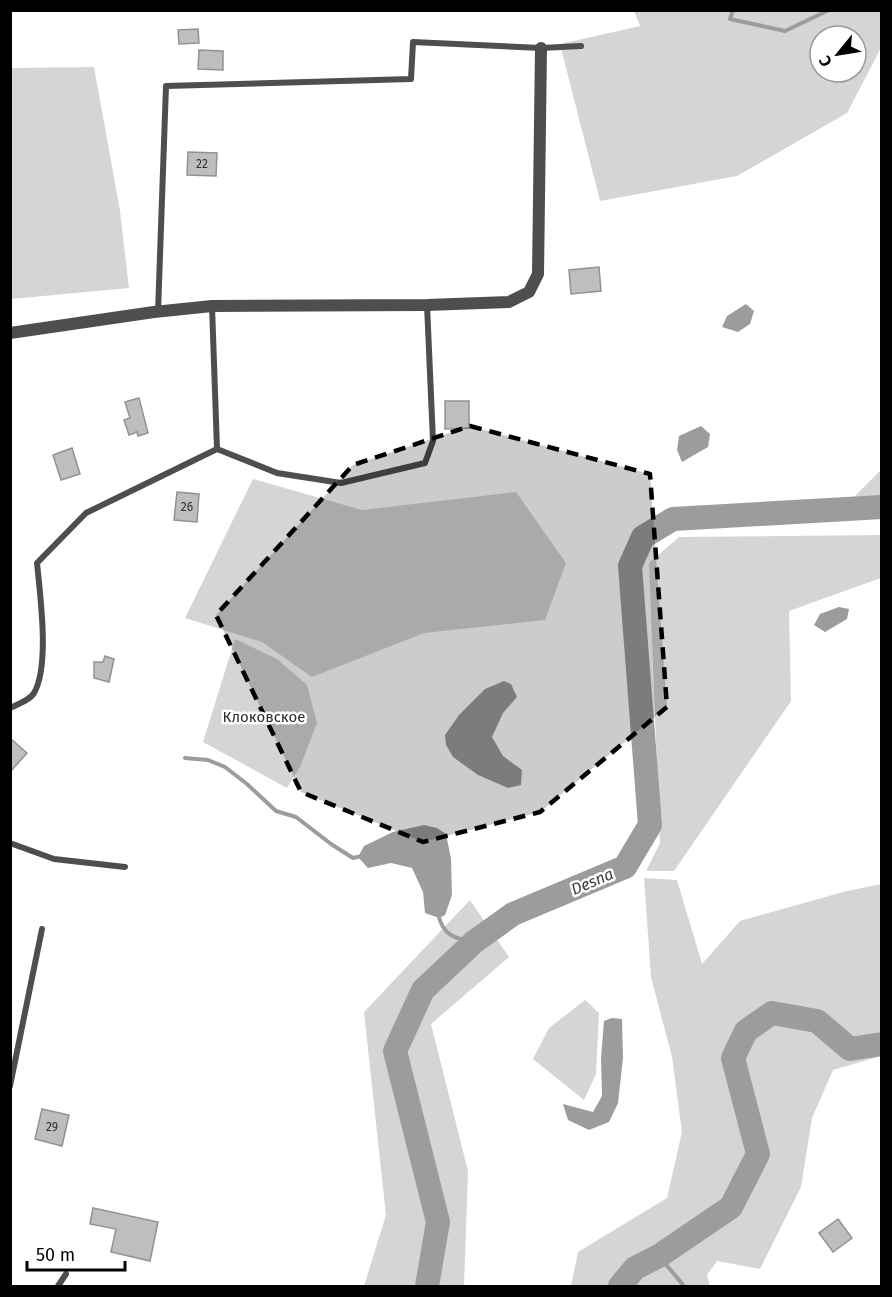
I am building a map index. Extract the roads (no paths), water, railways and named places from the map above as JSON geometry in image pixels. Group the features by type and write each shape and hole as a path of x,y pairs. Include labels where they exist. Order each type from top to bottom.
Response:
{"street":[{"path":"10,333 212,306 426,305 509,302 529,292 538,274 541,48"}],"lane":[{"path":"158,312 166,86 411,79 413,42 541,48 581,45"},
{"path":"10,708 33,694 39,677 43,651 37,563 86,513 217,449 277,473 341,483 425,463 433,441 426,305"},
{"path":"212,306 217,449"},
{"path":"10,843 54,859 125,867"},
{"path":"10,1086 42,929"},
{"path":"58,1287 66,1274"}],"waterway":[{"path":"733,10 730,19 785,31 829,10"},
{"name":"Desna","path":"427,1286 438,1222 395,1051 423,990 474,942 513,914 625,867 650,825 630,566 643,537 673,519 882,507"},
{"path":"185,758 208,760 225,767 276,811 296,817 353,858 362,856"},
{"path":"438,913 443,926 450,935 474,942"},
{"name":"Desna","path":"620,1286 635,1268 659,1256 731,1207 758,1154 733,1058 746,1031 772,1013 817,1021 850,1049 882,1044"},
{"path":"659,1256 684,1286"}],"park label":[{"name":"Клоковское","path":"264,717"}]}
